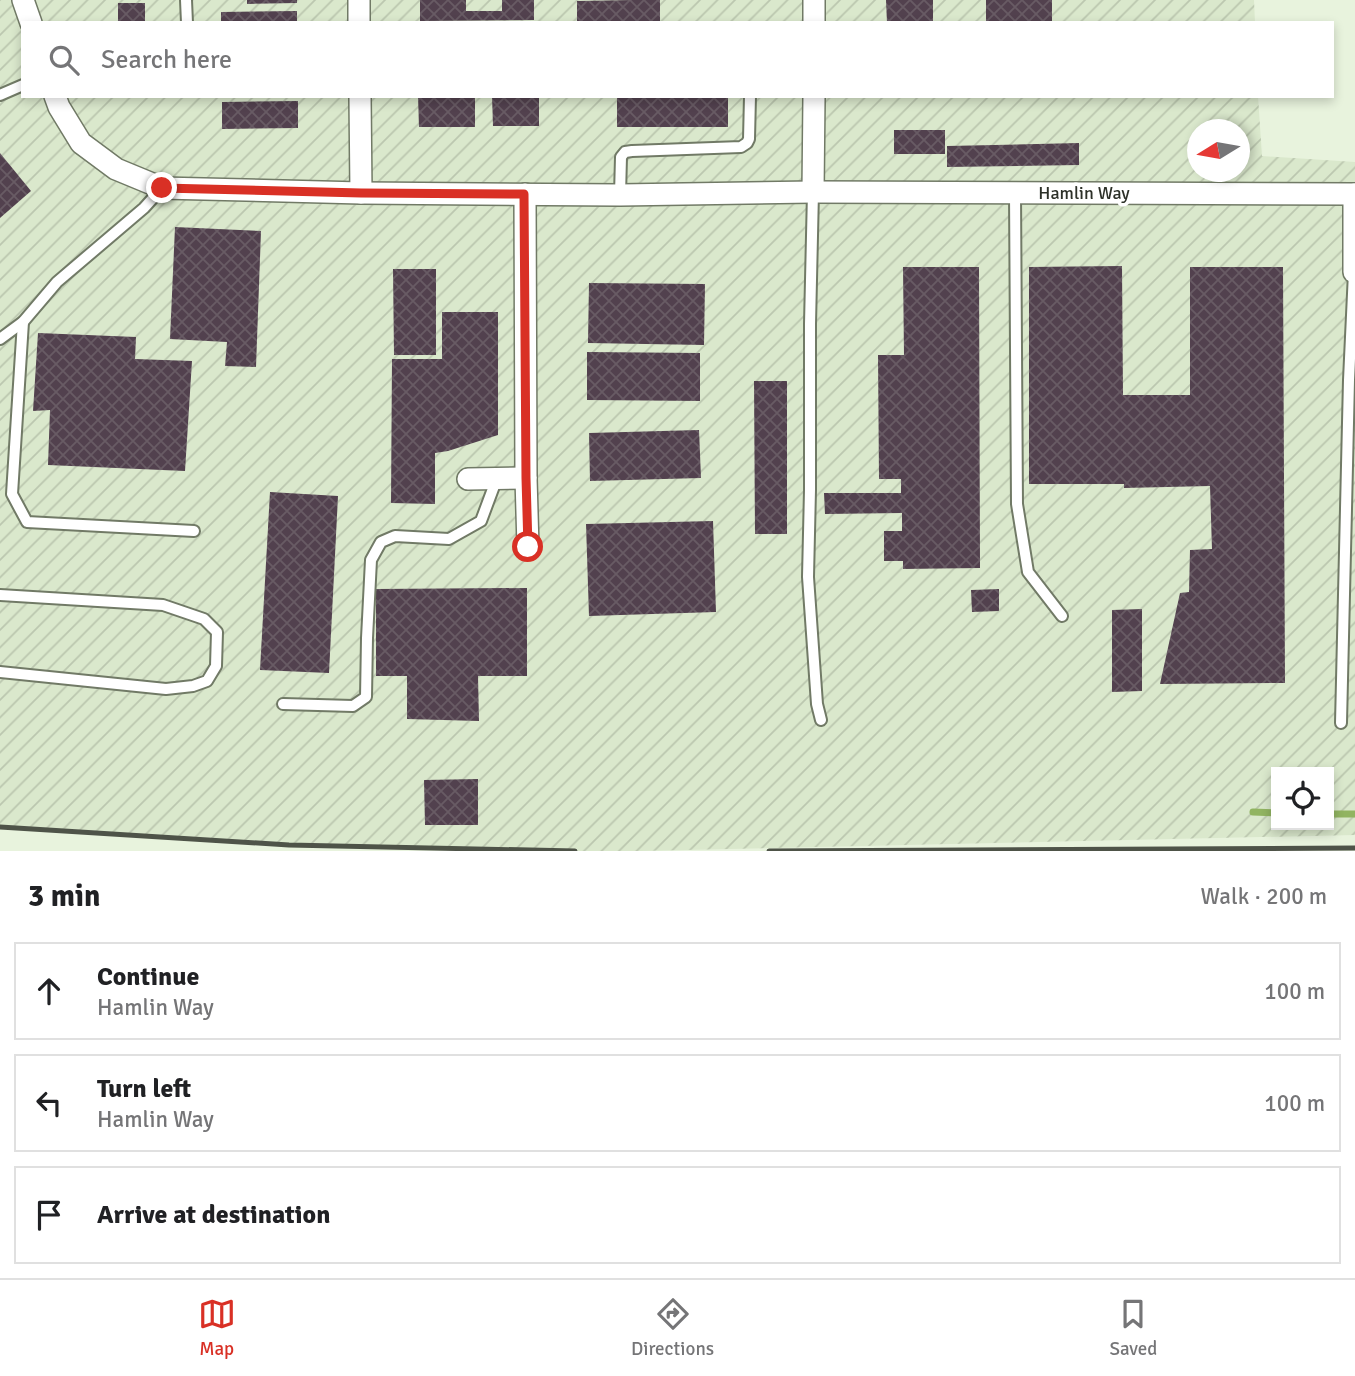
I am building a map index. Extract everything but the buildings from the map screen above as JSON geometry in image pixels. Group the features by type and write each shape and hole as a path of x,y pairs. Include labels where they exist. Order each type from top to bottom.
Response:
{"street":[{"path":"23,0 30,21"},
{"path":"359,0 359,21"},
{"path":"814,0 814,21"},
{"name":"Hamlin Way","path":"56,98 81,143 116,169 162,188 620,195 813,192 1354,194 1354,272"},
{"path":"360,98 361,193"},
{"path":"813,192 814,98"},
{"path":"524,194 528,547"},
{"path":"468,479 526,478"}],"lane":[{"path":"186,0 187,21"},
{"path":"0,95 21,86"},
{"path":"620,195 621,157 625,152 741,147 747,143 750,98"},
{"path":"0,339 23,322 57,282 144,208 162,188"},
{"path":"813,192 808,577 817,704 821,720"},
{"path":"1015,193 1017,504 1028,572 1062,616"},
{"path":"1340,723 1354,272"},
{"path":"23,322 12,494 27,522 194,531"},
{"path":"283,704 353,706 366,698 371,560 381,542 395,536 449,539 481,522 497,478"},
{"path":"0,595 163,605 204,619 217,632 216,666 207,681 193,686 166,689 0,672"}],"shaded area":[{"path":"0,0 1254,0 1255,21 21,21 21,98 1258,98 1262,156 1355,162 1355,835 575,851 289,845 0,827"}],"waterway":[{"path":"1253,812 1271,813"},
{"path":"1334,814 1355,814"}],"railway":[{"path":"0,827 289,845 575,851"},
{"path":"769,851 1355,848"}],"route":[{"path":"162,188 524,194 528,547"}]}
